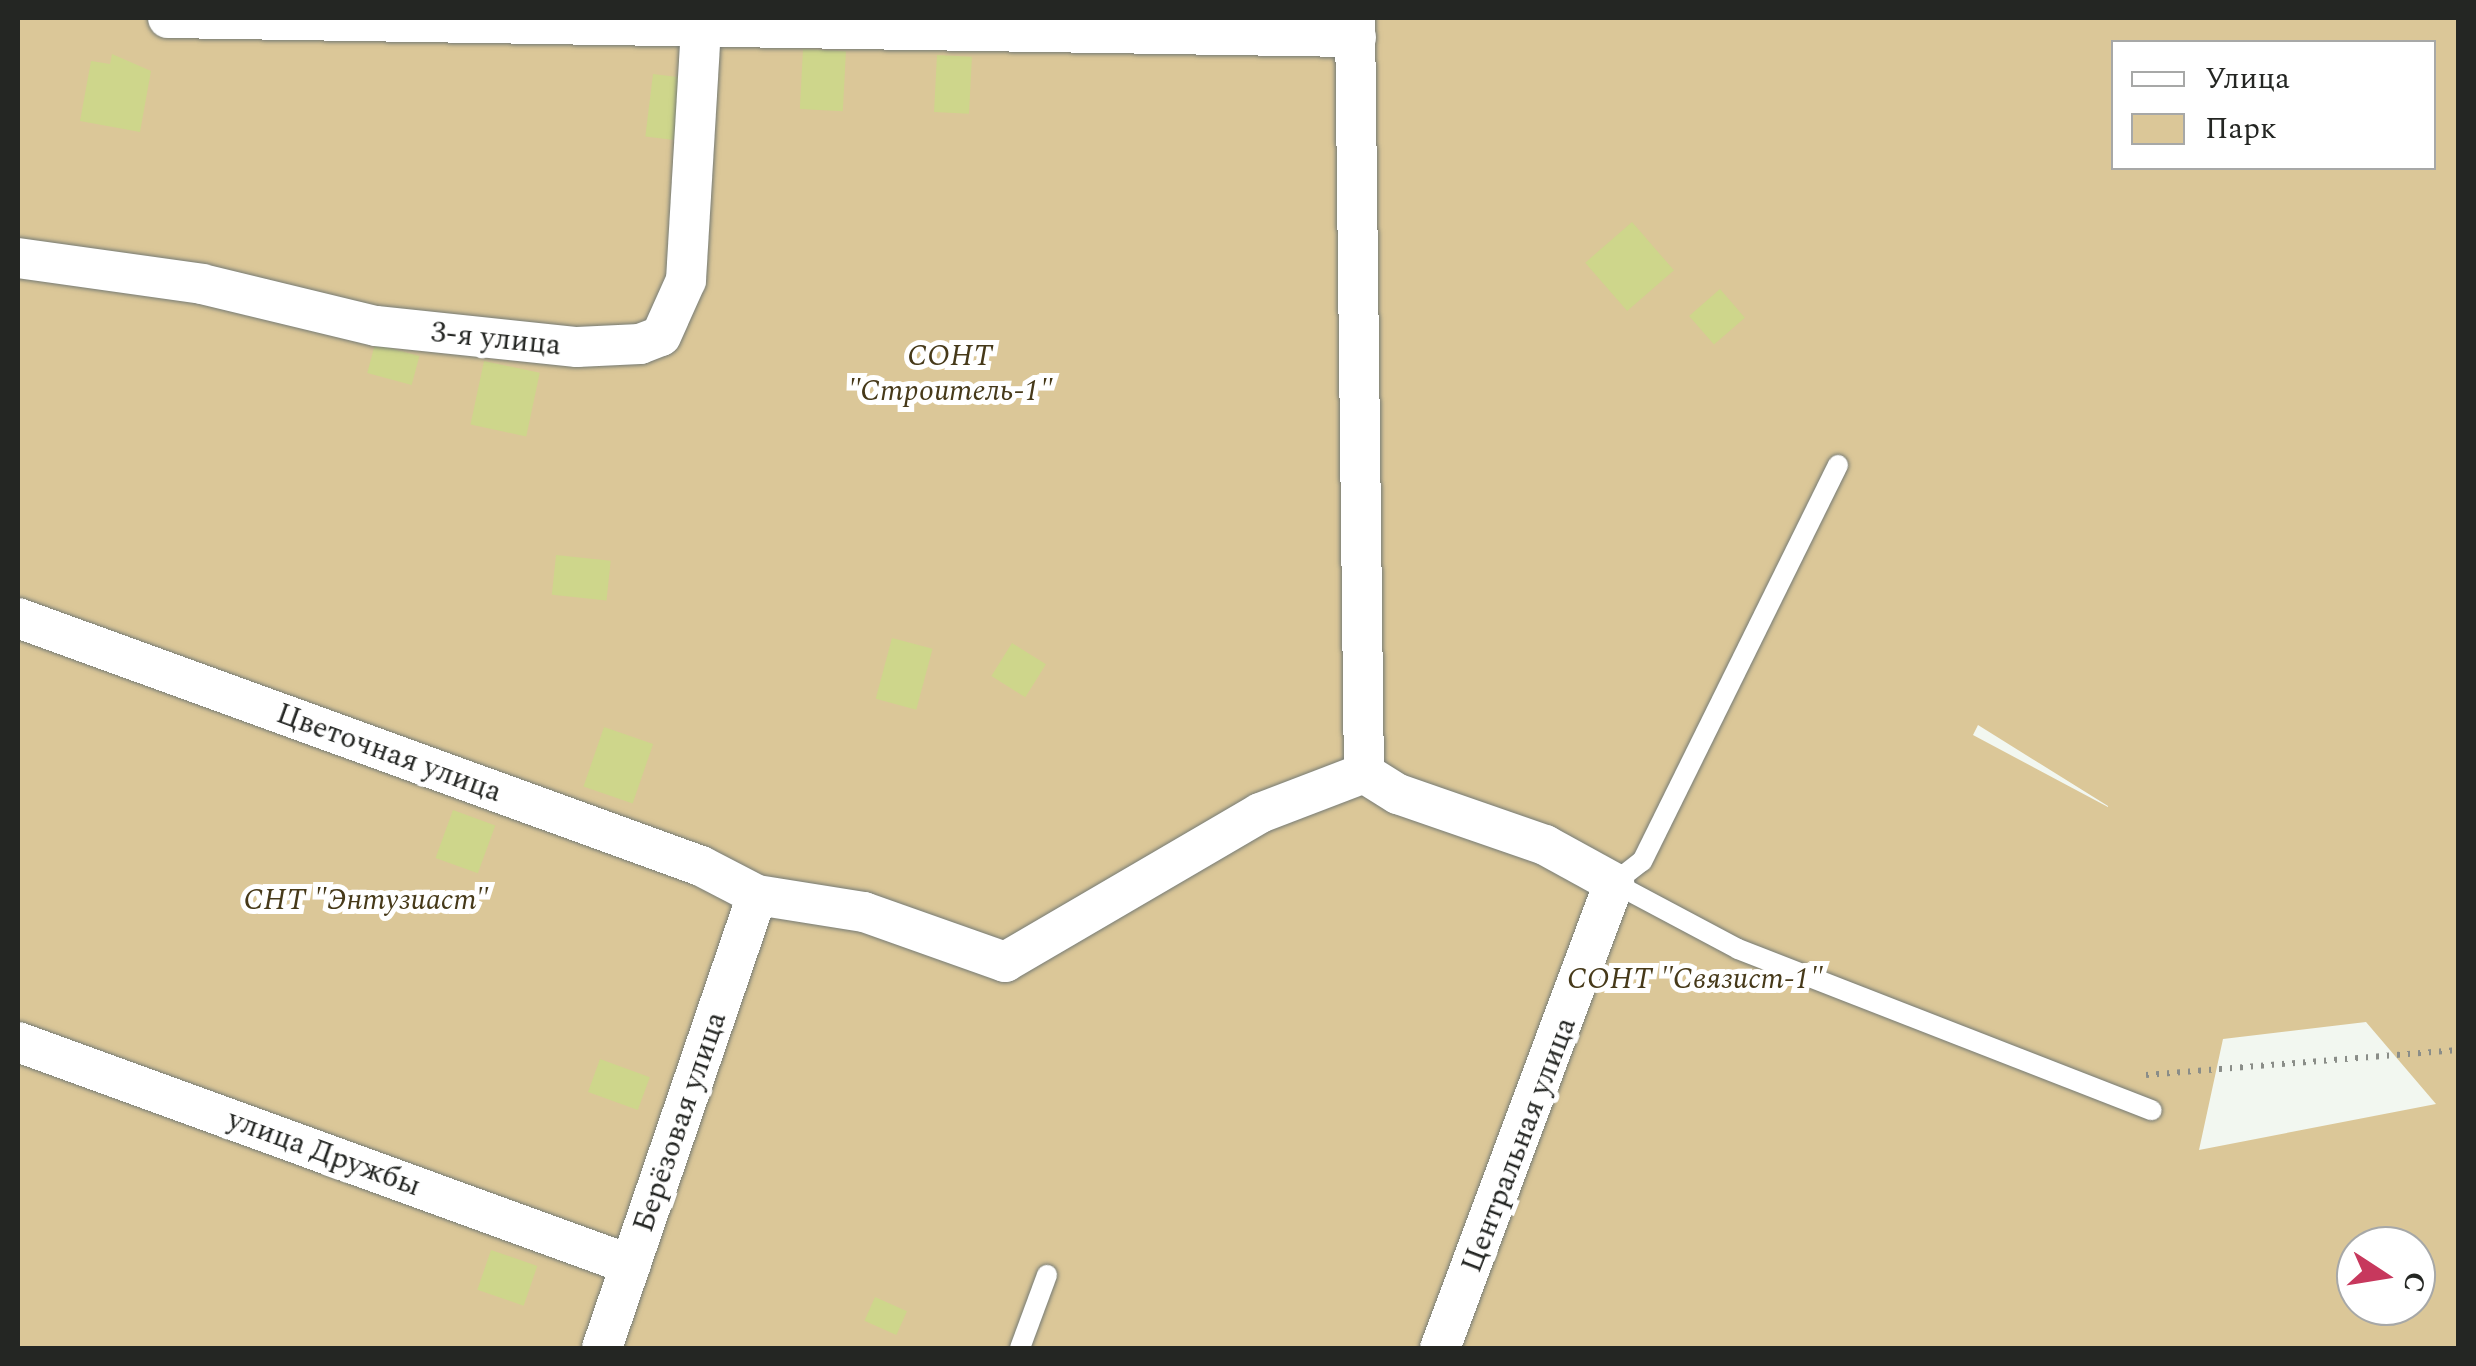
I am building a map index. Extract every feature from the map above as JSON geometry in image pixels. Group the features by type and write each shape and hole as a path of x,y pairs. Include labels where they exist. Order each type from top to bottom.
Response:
{"street":[{"path":"168,18 1356,27 1364,772 1398,794 1545,845 1614,883"},
{"name":"3-я улица","path":"18,258 202,284 376,326 577,347 640,344 661,336 680,310 686,280 700,25"},
{"name":"Цветочная улица","path":"18,618 701,866 757,894 864,912 1006,962 1260,812 1364,772"},
{"name":"Центральная улица","path":"1450,1342 1614,883"},
{"name":"Берёзовая улица","path":"602,1348 757,894"},
{"name":"улица Дружбы","path":"18,1042 631,1265"}],"lane":[{"path":"1838,465 1642,861 1614,883 1738,950 2152,1110"},
{"path":"1020,1348 1047,1274"}],"path":[{"path":"2152,1110 2142,1075 2458,1050"}],"green space":[{"path":"18,18 2458,18 2458,1348 18,1348","holes":["1978,725 2108,806 1973,735","2366,1022 2436,1104 2199,1150 2223,1039"]}],"building":[{"path":"803,49 846,51 843,111 800,109"},
{"path":"112,54 151,71 140,132 80,121 91,61 110,64"},
{"path":"937,55 972,57 969,114 934,112"},
{"path":"653,74 688,78 680,141 645,137"},
{"path":"1632,222 1674,270 1627,311 1585,263"},
{"path":"1720,289 1745,318 1714,345 1689,316"},
{"path":"375,344 419,356 412,385 367,373"},
{"path":"484,361 540,373 526,436 470,425"},
{"path":"556,555 611,561 607,601 552,595"},
{"path":"892,638 933,649 916,710 876,699"},
{"path":"1012,643 1046,664 1025,697 991,676"},
{"path":"604,727 653,744 633,803 583,787"},
{"path":"453,810 495,825 478,873 436,858"},
{"path":"600,1059 650,1077 638,1110 588,1092"},
{"path":"491,1250 537,1266 524,1306 477,1290"},
{"path":"875,1297 907,1311 896,1335 864,1321"}],"park label":[{"name":"СОНТ \"Строитель-1\"","path":"950,373"},
{"name":"СНТ \"Энтузиаст\"","path":"366,900"},
{"name":"СОНТ \"Связист-1\"","path":"1695,979"}]}
